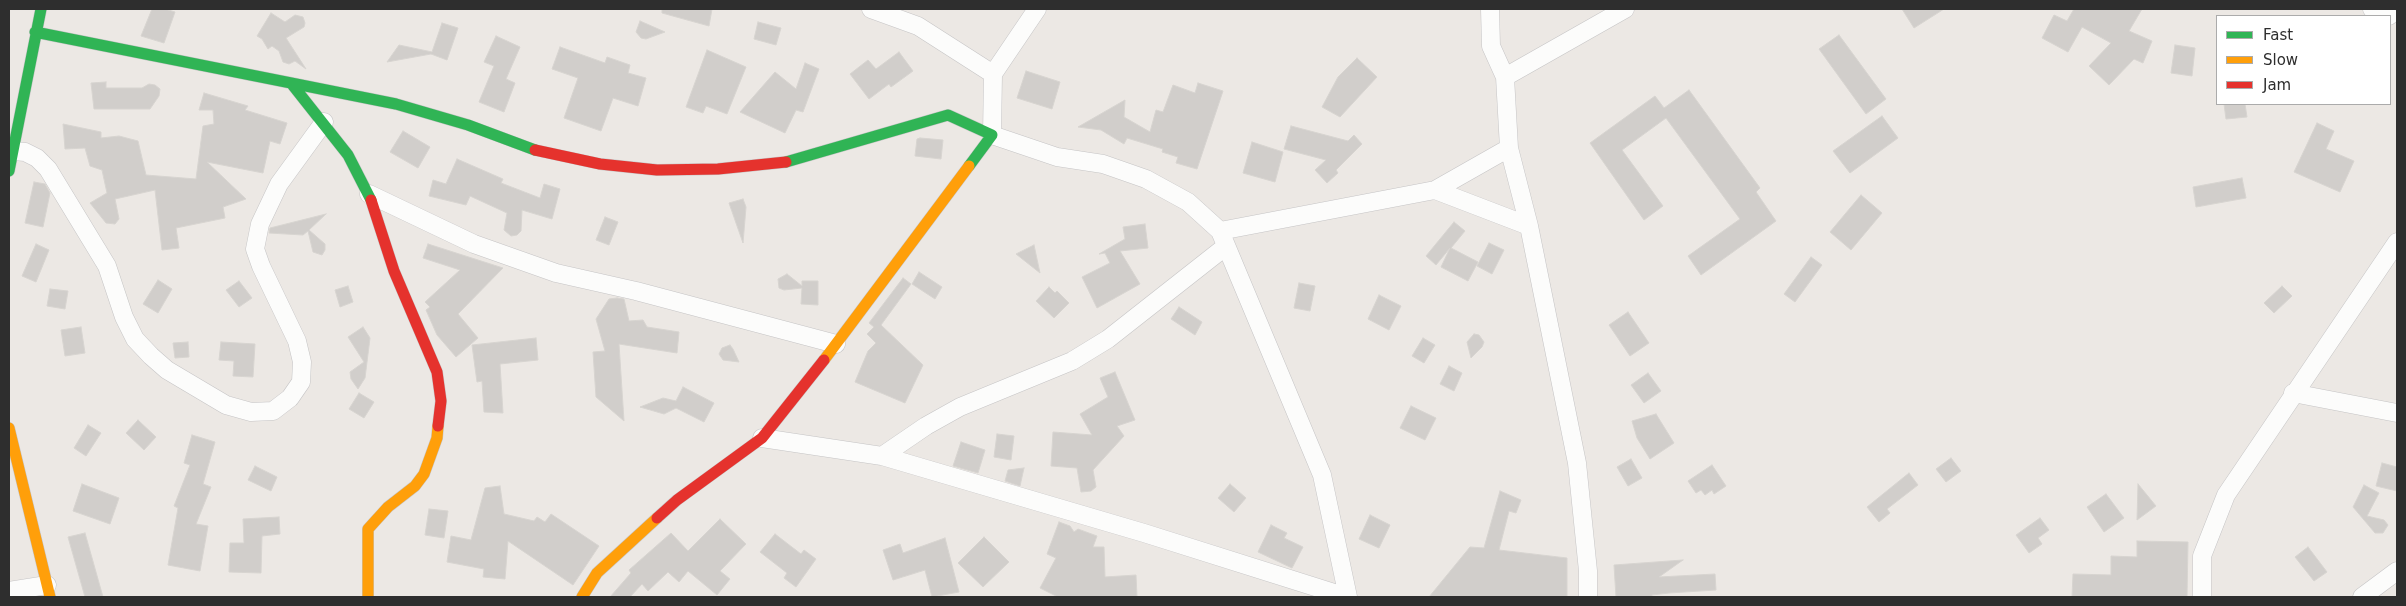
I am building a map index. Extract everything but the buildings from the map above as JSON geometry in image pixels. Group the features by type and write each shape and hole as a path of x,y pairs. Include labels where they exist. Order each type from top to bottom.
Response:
{"street":[{"path":"9,171 41,9"},
{"path":"871,9 918,26 993,74"},
{"path":"582,597 597,573 677,500 762,438 836,344 992,135 993,74 1037,9"},
{"path":"1490,9 1491,46 1505,76 1509,148 1529,226 1577,463 1588,571 1588,597"},
{"path":"1505,76 1625,9"},
{"path":"2372,9 2387,15"},
{"path":"35,32 396,104 468,125 545,153 600,164 657,170 718,169 781,164 948,115 992,135 1057,157 1103,164 1146,179 1188,202 1220,231 1322,475 1347,597 1144,533 882,456 762,438"},
{"path":"291,83 324,122 348,155 369,194 394,270 437,372 441,401 437,438 424,474 415,486 388,507 368,529 368,597"},
{"path":"14,152 25,152 37,158 48,169 107,266 124,317 135,339 151,356 166,370 226,405 251,412 273,411 290,398 301,382 302,362 297,341 260,266 255,249 260,224 279,184 324,122"},
{"path":"1220,231 1435,190 1509,148"},
{"path":"1435,190 1529,226"},
{"path":"369,194 474,244 556,273 636,291 836,344"},
{"path":"2202,597 2202,556 2226,495 2293,393 2397,242"},
{"path":"882,456 926,426 960,407 1043,374 1108,339 1226,248"},
{"path":"2293,393 2397,413"},
{"path":"9,428 48,591 9,591"},
{"path":"2362,597 2397,571"}],"traffic: fast":[{"path":"9,171 41,9"},
{"path":"35,32 291,83 348,155 371,200"},
{"path":"291,83 396,104 468,125 535,150"},
{"path":"786,162 948,115 992,135 969,166"}],"traffic: slow":[{"path":"824,360 969,166"},
{"path":"368,597 368,529 388,507 415,486 424,474 437,438 438,426"},
{"path":"9,428 50,597"},
{"path":"582,597 597,573 657,518"}],"traffic: jam":[{"path":"535,150 600,164 657,170 718,169 786,162"},
{"path":"371,200 394,271 437,372 441,401 438,426"},
{"path":"657,518 677,500 762,438 824,360"}]}
